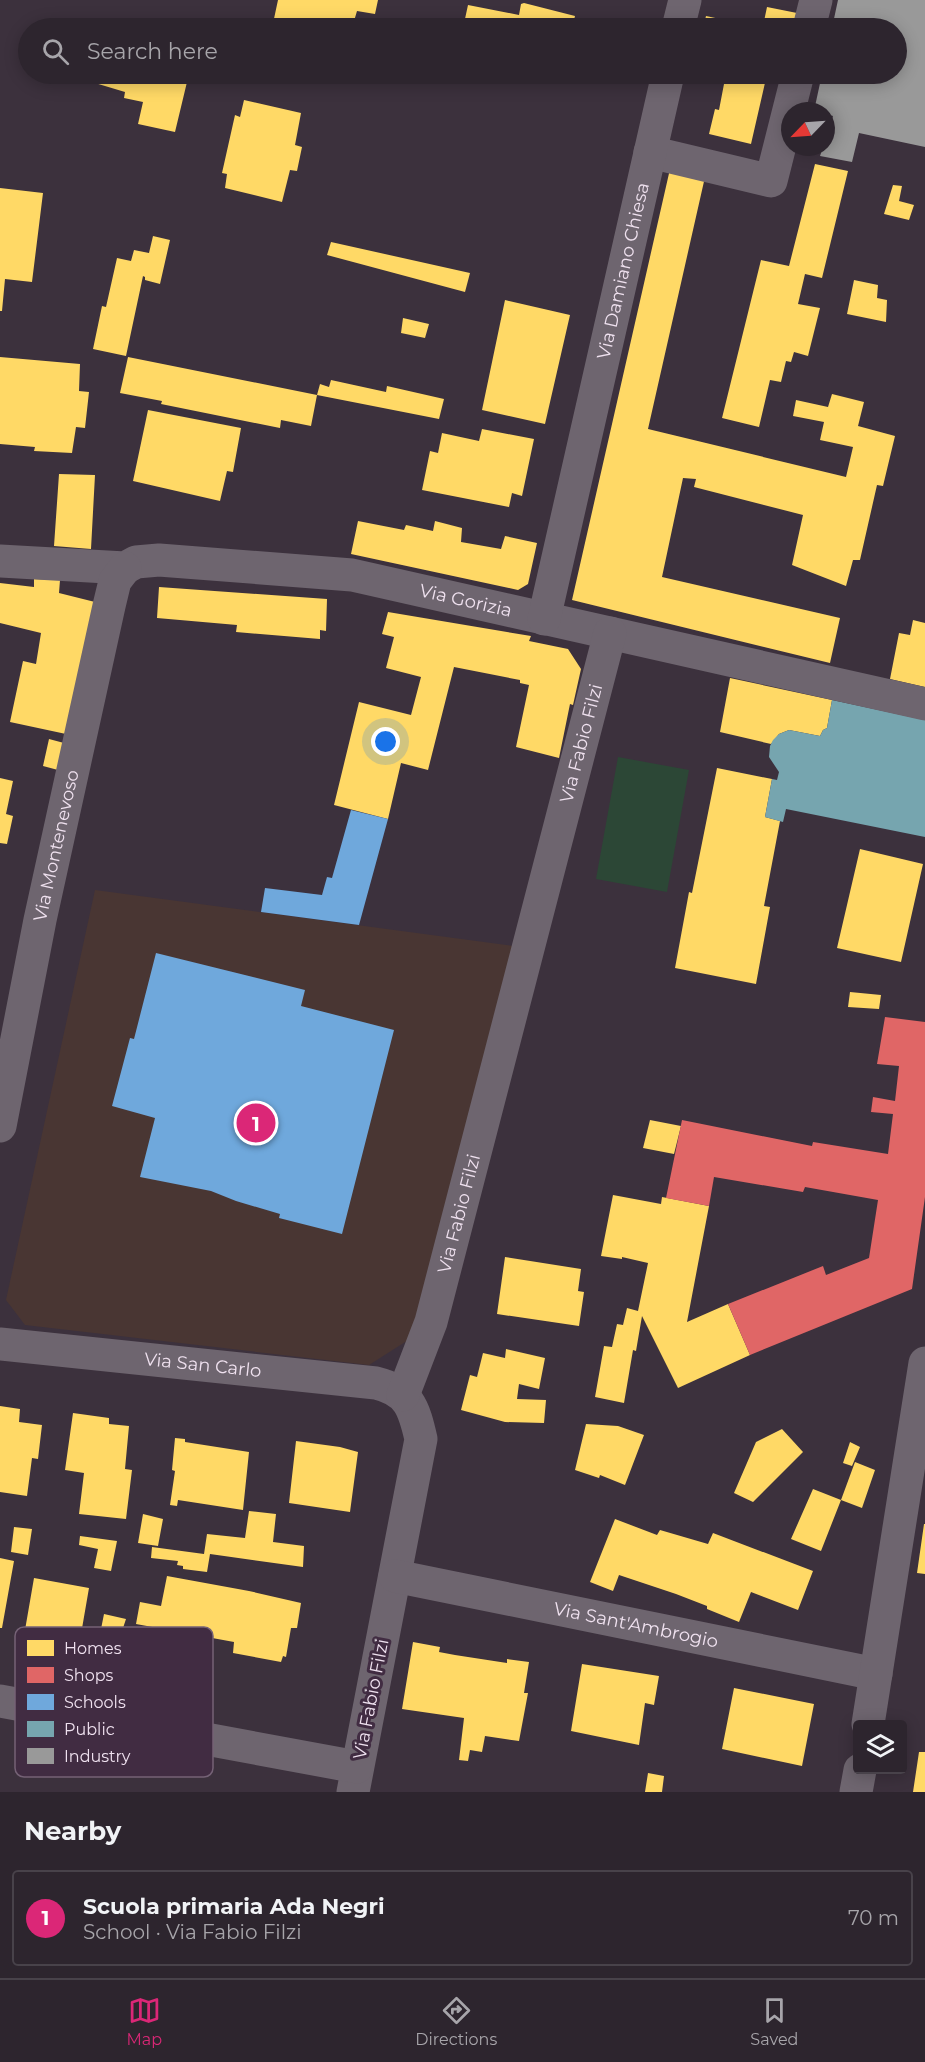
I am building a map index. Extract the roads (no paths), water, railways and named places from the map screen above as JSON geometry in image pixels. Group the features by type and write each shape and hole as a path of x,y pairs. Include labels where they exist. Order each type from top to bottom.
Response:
{"street":[{"path":"680,18 685,0"},
{"path":"812,18 816,0"},
{"name":"Via Damiano Chiesa","path":"544,619 666,84"},
{"path":"650,152 771,181 795,84"},
{"name":"Via Gorizia","path":"0,561 125,568 136,562 159,560 352,575 925,704"},
{"name":"Via Montenevoso","path":"0,1126 40,920 109,606 115,581 125,568"},
{"name":"Via Fabio Filzi","path":"355,1780 421,1439 416,1417 403,1395 431,1322 610,633"},
{"name":"Via San Carlo","path":"0,1344 376,1383 393,1387 403,1395"},
{"path":"869,1720 925,1363"},
{"name":"Via Sant'Ambrogio","path":"395,1576 876,1674"},
{"path":"0,1701 15,1704"},
{"path":"213,1748 355,1780"},
{"path":"856,1792 859,1774"}],"place":[{"name":"Scuola primaria Ada Negri","path":"256,1123"}]}
